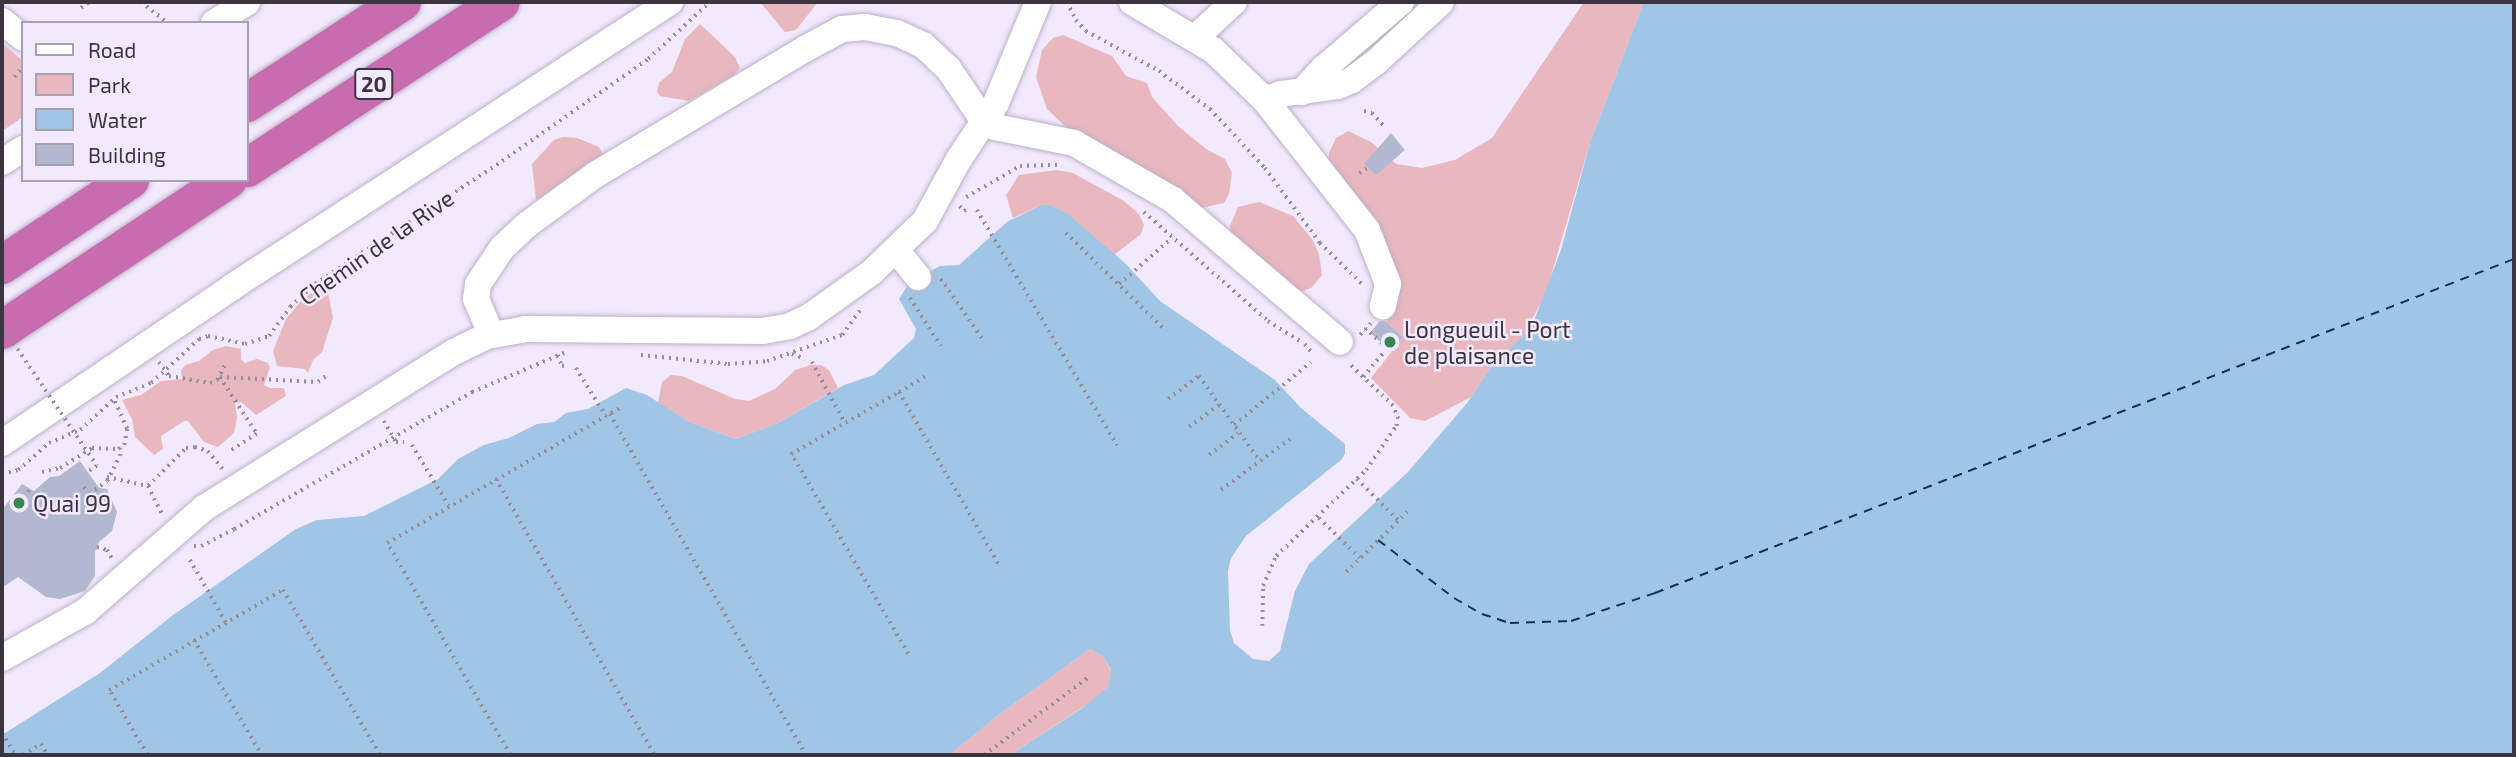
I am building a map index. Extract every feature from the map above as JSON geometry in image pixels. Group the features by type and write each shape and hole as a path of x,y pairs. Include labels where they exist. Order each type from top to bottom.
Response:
{"highway":[{"name":"20","path":"248,102 402,2"},
{"name":"20","path":"248,167 501,2"},
{"path":"2,265 127,182"},
{"path":"2,328 225,182"}],"street":[{"path":"217,21 247,2"},
{"name":"Chemin de la Rive","path":"2,443 232,287 670,2"},
{"path":"2,658 86,611 204,508 454,352 491,334 525,329 725,332 778,330 809,317 872,272 925,221 963,151 985,123 1038,2"},
{"path":"1132,2 1195,37 1231,65 1265,100 1367,230 1387,276 1388,297 1383,306"},
{"path":"1195,37 1234,2"},
{"path":"1302,92 1314,77 1401,2"},
{"path":"1265,100 1281,94 1338,86 1361,74 1441,2"},
{"path":"2,21 21,36"},
{"path":"491,334 475,291 483,273 519,231 595,175 842,29 865,26 882,29 923,45 948,68 985,123 1074,143 1173,200 1339,347"},
{"path":"2,162 21,150"},
{"path":"896,250 921,282"}],"path":[{"path":"81,8 89,2"},
{"path":"141,2 165,21"},
{"name":"Chemin de la Rive","path":"2,474 18,470 44,447 80,430 113,399 143,388 204,337 245,344 269,335 290,306 315,284 502,161 648,59 710,2"},
{"path":"1067,2 1076,20 1086,31 1159,71 1210,109 1265,168 1320,243 1364,286"},
{"path":"14,77 21,69"},
{"path":"1364,111 1373,113 1384,126"},
{"path":"972,193 1020,166 1043,164 1067,167"},
{"path":"1359,173 1368,168"},
{"path":"957,203 964,211 969,208"},
{"path":"1139,207 1268,321 1303,342 1312,353"},
{"path":"977,210 1117,445"},
{"path":"1066,233 1166,331"},
{"path":"1119,284 1172,238"},
{"path":"921,282 982,338"},
{"path":"921,282 941,346"},
{"path":"638,354 728,364 767,361 842,335 857,318 862,303"},
{"path":"2,328 97,466 88,472"},
{"path":"1303,342 1339,347 1365,329 1387,348 1363,377"},
{"path":"1262,626 1261,596 1272,563 1357,478 1387,442 1398,419 1393,406 1363,377 1339,347"},
{"path":"187,542 201,546 484,386 567,352"},
{"path":"792,354 805,359"},
{"path":"558,355 562,366 568,365"},
{"path":"812,362 845,423"},
{"path":"1234,425 1311,362"},
{"path":"165,372 174,378 210,383 220,376 225,365"},
{"path":"576,368 608,415 806,755"},
{"path":"908,654 791,454 927,375"},
{"path":"220,376 318,382 326,376"},
{"path":"220,376 257,434 228,453"},
{"path":"1168,399 1199,376 1260,461"},
{"path":"84,488 89,494 107,477 118,462 120,448 126,441 127,429 107,387"},
{"path":"899,392 1000,566"},
{"path":"1189,427 1219,405"},
{"path":"510,755 387,543 622,408"},
{"path":"1209,455 1239,433"},
{"path":"393,438 396,442 404,442"},
{"path":"1221,490 1290,439"},
{"path":"412,445 450,506"},
{"path":"42,472 60,468 92,449 120,448"},
{"path":"148,486 186,448 202,448 219,463"},
{"path":"107,477 148,486"},
{"path":"1357,478 1398,520"},
{"path":"496,479 655,755"},
{"path":"148,486 163,515"},
{"path":"24,498 29,490"},
{"path":"1346,572 1410,509"},
{"path":"1319,517 1360,558"},
{"path":"97,547 107,550"},
{"path":"190,560 226,622"},
{"path":"147,755 109,690 283,590 380,755"},
{"path":"194,640 262,755"},
{"path":"984,755 1090,676"},
{"path":"2,733 16,755"},
{"path":"23,755 41,744 48,755"}],"green space":[{"path":"760,2 818,2 796,30 785,32"},
{"path":"1584,2 1644,2 1590,143 1546,293 1524,335 1493,364 1471,397 1425,421 1410,418 1371,378 1403,337 1386,322 1397,306 1395,270 1328,167 1329,153 1336,138 1348,131 1371,142 1396,164 1422,168 1455,160 1492,138"},
{"path":"700,24 735,57 740,68 734,75 689,101 660,96 657,92 659,83 672,72 685,39"},
{"path":"1063,35 1112,56 1126,76 1147,83 1152,97 1178,126 1206,149 1225,159 1232,173 1229,194 1224,203 1200,208 1071,132 1047,109 1036,77 1042,50 1053,38"},
{"path":"2,43 21,59 21,118 2,131"},
{"path":"563,137 577,138 599,147 603,154 536,200 532,164 554,140"},
{"path":"1057,170 1073,173 1124,201 1139,214 1144,225 1141,234 1114,255 1067,213 1050,205 1041,205 1013,218 1006,195 1019,175"},
{"path":"1259,202 1293,216 1312,239 1319,254 1322,275 1311,288 1302,291 1278,280 1231,236 1230,226 1238,207"},
{"path":"322,286 328,292 333,318 322,352 313,360 308,373 305,369 277,366 273,351 286,319 303,299"},
{"path":"226,346 241,349 241,359 245,363 257,359 268,363 270,367 264,385 284,388 286,396 256,415 241,402 235,403 237,418 234,433 218,447 204,442 188,421 184,421 161,436 163,449 154,455 135,437 132,419 122,400 141,395 161,381 182,379 181,371 185,365 199,361 213,350"},
{"path":"821,365 829,370 838,388 778,423 736,439 689,422 658,403 662,382 671,375 682,376 735,399 749,401 775,389 795,370"},
{"path":"1090,649 1103,656 1111,671 1108,687 1100,696 1010,755 949,755 1001,713"}],"water":[{"path":"1644,2 2514,2 2514,755 1010,755 1081,709 1108,687 1111,670 1103,656 1090,649 1001,713 949,755 2,755 2,735 100,673 173,615 296,529 317,520 364,516 438,479 458,459 484,445 509,438 537,424 554,422 566,413 588,409 626,388 647,395 689,422 736,439 778,423 844,385 874,375 914,338 916,329 899,299 910,282 940,266 959,265 1007,222 1041,205 1050,205 1067,213 1126,264 1160,301 1275,380 1301,408 1345,444 1345,454 1341,460 1246,536 1231,558 1228,571 1230,631 1234,643 1253,659 1269,661 1280,651 1295,591 1309,564 1408,472 1467,403 1493,364 1524,335 1535,318 1561,250 1590,143"}],"building":[{"path":"1391,133 1405,150 1376,175 1364,164"},
{"path":"1380,321 1385,321 1403,337 1391,351 1370,333"},
{"path":"80,461 99,488 107,489 117,512 112,531 99,542 95,552 95,576 85,591 60,599 46,597 18,577 2,588 2,510 22,484 34,491 50,477 59,476"}],"ferry route":[{"path":"1378,540 1454,598 1482,614 1510,623 1571,621 1655,593 2514,259"}],"place":[{"name":"Longueuil - Port de plaisance","path":"1390,342"},
{"name":"Quai 99","path":"19,503"}]}
